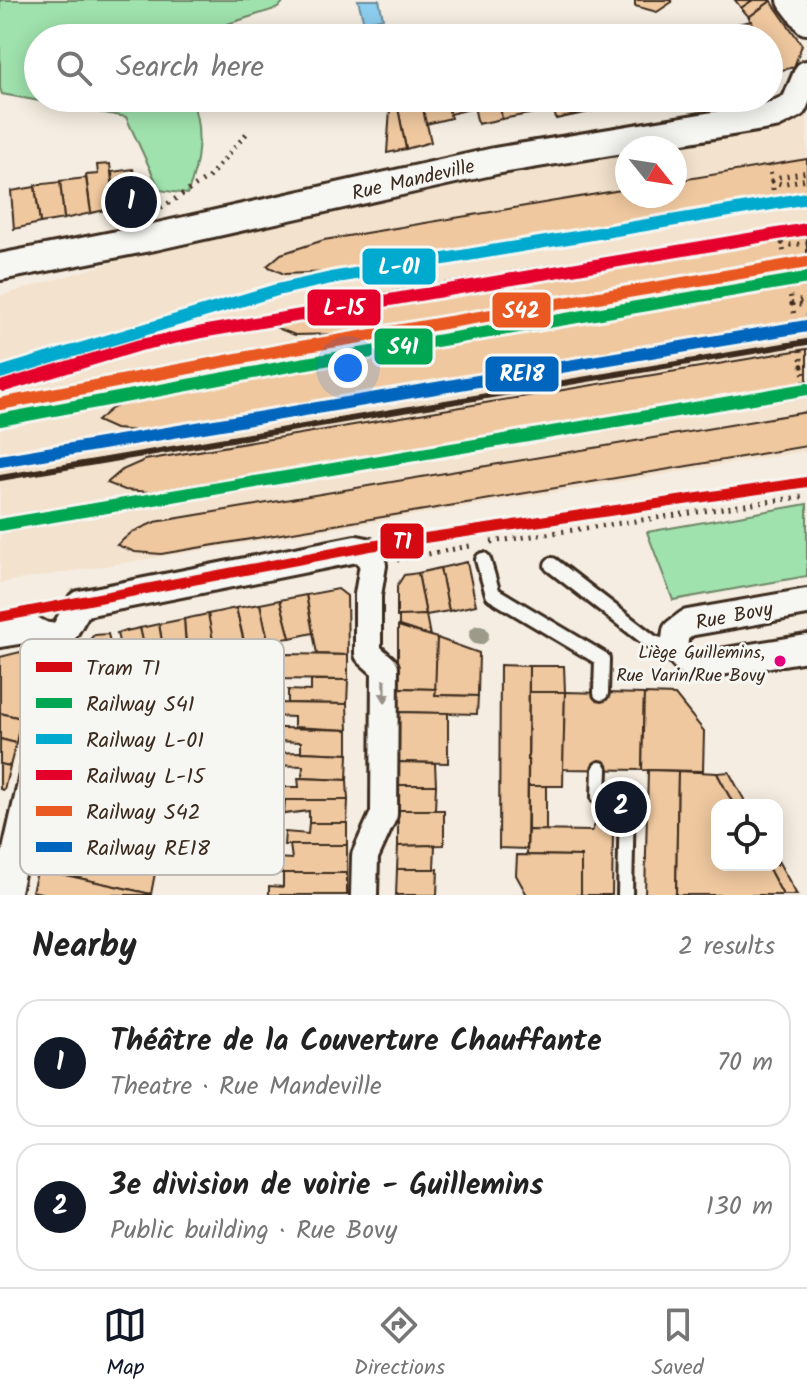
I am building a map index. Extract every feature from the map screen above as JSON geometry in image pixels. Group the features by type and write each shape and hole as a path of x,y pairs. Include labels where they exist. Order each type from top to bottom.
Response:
{"street":[{"path":"791,0 807,21"},
{"name":"Rue Mandeville","path":"783,110 794,105 807,74"},
{"name":"Rue Mandeville","path":"0,267 154,237 495,161 780,112"},
{"path":"0,634 31,629 57,637 65,630 80,604 356,549 366,551 373,565 368,595 368,653 385,668 387,746 384,814 365,856 364,895"},
{"name":"Rue Bovy","path":"807,602 688,623 676,632 674,648 687,662 702,665 807,648"},
{"path":"6,895 20,833"}],"lane":[{"path":"483,560 493,594 602,659 601,693"},
{"path":"552,565 653,643 674,648"},
{"path":"600,769 599,797 627,799 625,895"}],"path":[{"path":"154,237 153,219 162,206 208,178 247,133"},
{"path":"769,165 774,198"},
{"path":"772,181 807,172"},
{"path":"772,181 781,184 807,179"},
{"path":"779,227 785,259"},
{"path":"782,243 807,235"},
{"path":"782,243 807,243"},
{"path":"789,288 795,321"},
{"path":"792,304 807,298"},
{"path":"792,304 807,306"},
{"path":"800,350 805,365 805,382"},
{"path":"373,565 499,540 807,496"}],"shaded area":[{"path":"807,99 807,451 0,583 0,296 225,229 615,142 615,208 687,208 687,136 641,136 749,112 783,112 783,104"}],"green space":[{"path":"0,0 285,0 278,8 227,24 24,24 24,98 2,94"},
{"path":"99,112 195,112 198,146 195,171 187,194 160,190 126,117"},
{"path":"807,504 807,576 673,600 647,532"}],"water":[{"path":"358,0 379,0 383,18 364,23"}],"building":[{"path":"635,0 672,2 657,12 635,6"},
{"path":"735,0 753,0 741,8"},
{"path":"753,0 771,1 749,17 741,8"},
{"path":"771,1 802,45 794,67 783,70 783,24 751,24 749,17"},
{"path":"390,112 399,112 406,149 387,153"},
{"path":"399,112 424,112 431,142 406,149"},
{"path":"424,112 450,112 451,118 426,124"},
{"path":"475,112 501,112 502,119 478,124"},
{"path":"501,112 529,112 529,114 502,119"},
{"path":"554,112 589,112 556,119"},
{"path":"807,159 807,192 330,272 284,274 267,266 281,254 324,240 615,191 615,208 687,208 687,179"},
{"path":"110,164 115,208 91,213 86,175 98,174 97,165"},
{"path":"133,169 142,205 116,210 112,172"},
{"path":"86,178 91,213 64,219 60,181"},
{"path":"60,182 64,219 40,223 35,185"},
{"path":"35,187 40,223 14,229 11,191"},
{"path":"807,222 807,256 340,334 295,335 277,328 291,315 335,301"},
{"path":"807,285 807,319 140,431 115,429 97,421 111,409 135,398"},
{"path":"807,349 807,382 150,492 125,490 107,483 122,470 145,460"},
{"path":"807,412 807,446 161,554 135,552 117,545 132,532 155,522"},
{"path":"467,562 476,605 449,611 440,568"},
{"path":"440,568 449,611 426,615 418,573"},
{"path":"418,573 426,615 397,617 397,586 404,575"},
{"path":"338,589 347,596 348,655 317,654 306,595"},
{"path":"306,595 313,633 290,638 280,600"},
{"path":"280,600 290,638 268,639 260,604"},
{"path":"260,604 268,639 244,639 236,608"},
{"path":"236,608 243,639 212,639 208,614"},
{"path":"208,614 213,639 186,639 184,619"},
{"path":"426,615 430,636 399,626 399,616"},
{"path":"184,619 185,639 162,639 159,624"},
{"path":"159,624 162,639 142,639 140,628"},
{"path":"398,626 437,638 436,689 398,688"},
{"path":"140,628 143,639 118,639 117,633"},
{"path":"108,634 109,639 90,639 94,635"},
{"path":"437,638 479,653 478,696 435,695"},
{"path":"20,652 20,718 0,713 0,657"},
{"path":"284,654 348,655 348,680 284,679"},
{"path":"500,665 529,666 527,849 499,848"},
{"path":"529,666 564,666 565,692 529,692"},
{"path":"311,680 348,680 347,704 288,703 288,690 311,691"},
{"path":"398,688 436,689 435,695 478,696 477,714 397,712"},
{"path":"529,692 565,692 563,786 528,786"},
{"path":"565,692 644,694 642,770 563,769"},
{"path":"644,694 675,695 704,731 703,771 642,770"},
{"path":"284,703 347,704 348,730 294,727 294,717 284,717"},
{"path":"397,712 448,713 448,763 398,762"},
{"path":"0,713 20,718 16,743 0,739"},
{"path":"284,728 348,730 348,754 301,752 301,742 284,741"},
{"path":"0,739 16,743 10,766 0,764"},
{"path":"284,752 348,754 347,780 302,778 303,766 284,765"},
{"path":"398,762 435,763 436,785 398,785"},
{"path":"0,764 10,766 4,790 0,789"},
{"path":"648,770 678,771 676,895 645,895"},
{"path":"678,771 717,773 731,799 711,799 711,871 770,871 783,895 676,895"},
{"path":"729,772 744,799 731,799 717,773"},
{"path":"298,778 347,780 348,800 284,800 284,787 299,787"},
{"path":"398,785 436,785 435,810 398,810"},
{"path":"528,786 546,786 546,831 528,830"},
{"path":"285,800 348,800 347,823 309,823 309,811 284,814"},
{"path":"398,810 444,810 444,845 398,846"},
{"path":"597,820 606,820 613,831 612,895 581,895 581,856 527,855 528,830 592,831"},
{"path":"309,823 347,823 347,845 284,845 285,832 308,834"},
{"path":"290,845 347,845 347,873 284,873 284,858 292,859"},
{"path":"435,845 434,869 397,869 398,846"},
{"path":"517,855 581,856 581,895 527,895 516,875"},
{"path":"397,869 438,869 437,895 396,895"},
{"path":"783,870 797,895 783,895 770,871"},
{"path":"284,873 347,873 347,895 269,895 269,886 283,887"},
{"path":"36,875 65,875 151,895 50,895 32,891"},
{"path":"65,875 155,875 151,894"}],"railway":[{"path":"0,478 807,342"}],"tram line":[{"name":"T1","path":"0,617 370,546 807,482"}],"rail line":[{"name":"L-01","path":"0,373 277,290 331,278 807,198"},
{"name":"L-15","path":"4,386 140,345 207,331 807,229"},
{"name":"S42","path":"0,404 289,349 807,262"},
{"name":"S41","path":"0,420 295,365 807,278"},
{"name":"RE18","path":"0,461 807,326"},
{"name":"S41","path":"0,525 807,389"}],"place":[{"name":"Théâtre de la Couverture Chauffante","path":"131,202"},
{"name":"Liège Guillemins, Rue Varin/Rue Bovy","path":"780,661"},
{"name":"3e division de voirie - Guillemins","path":"621,807"}]}
